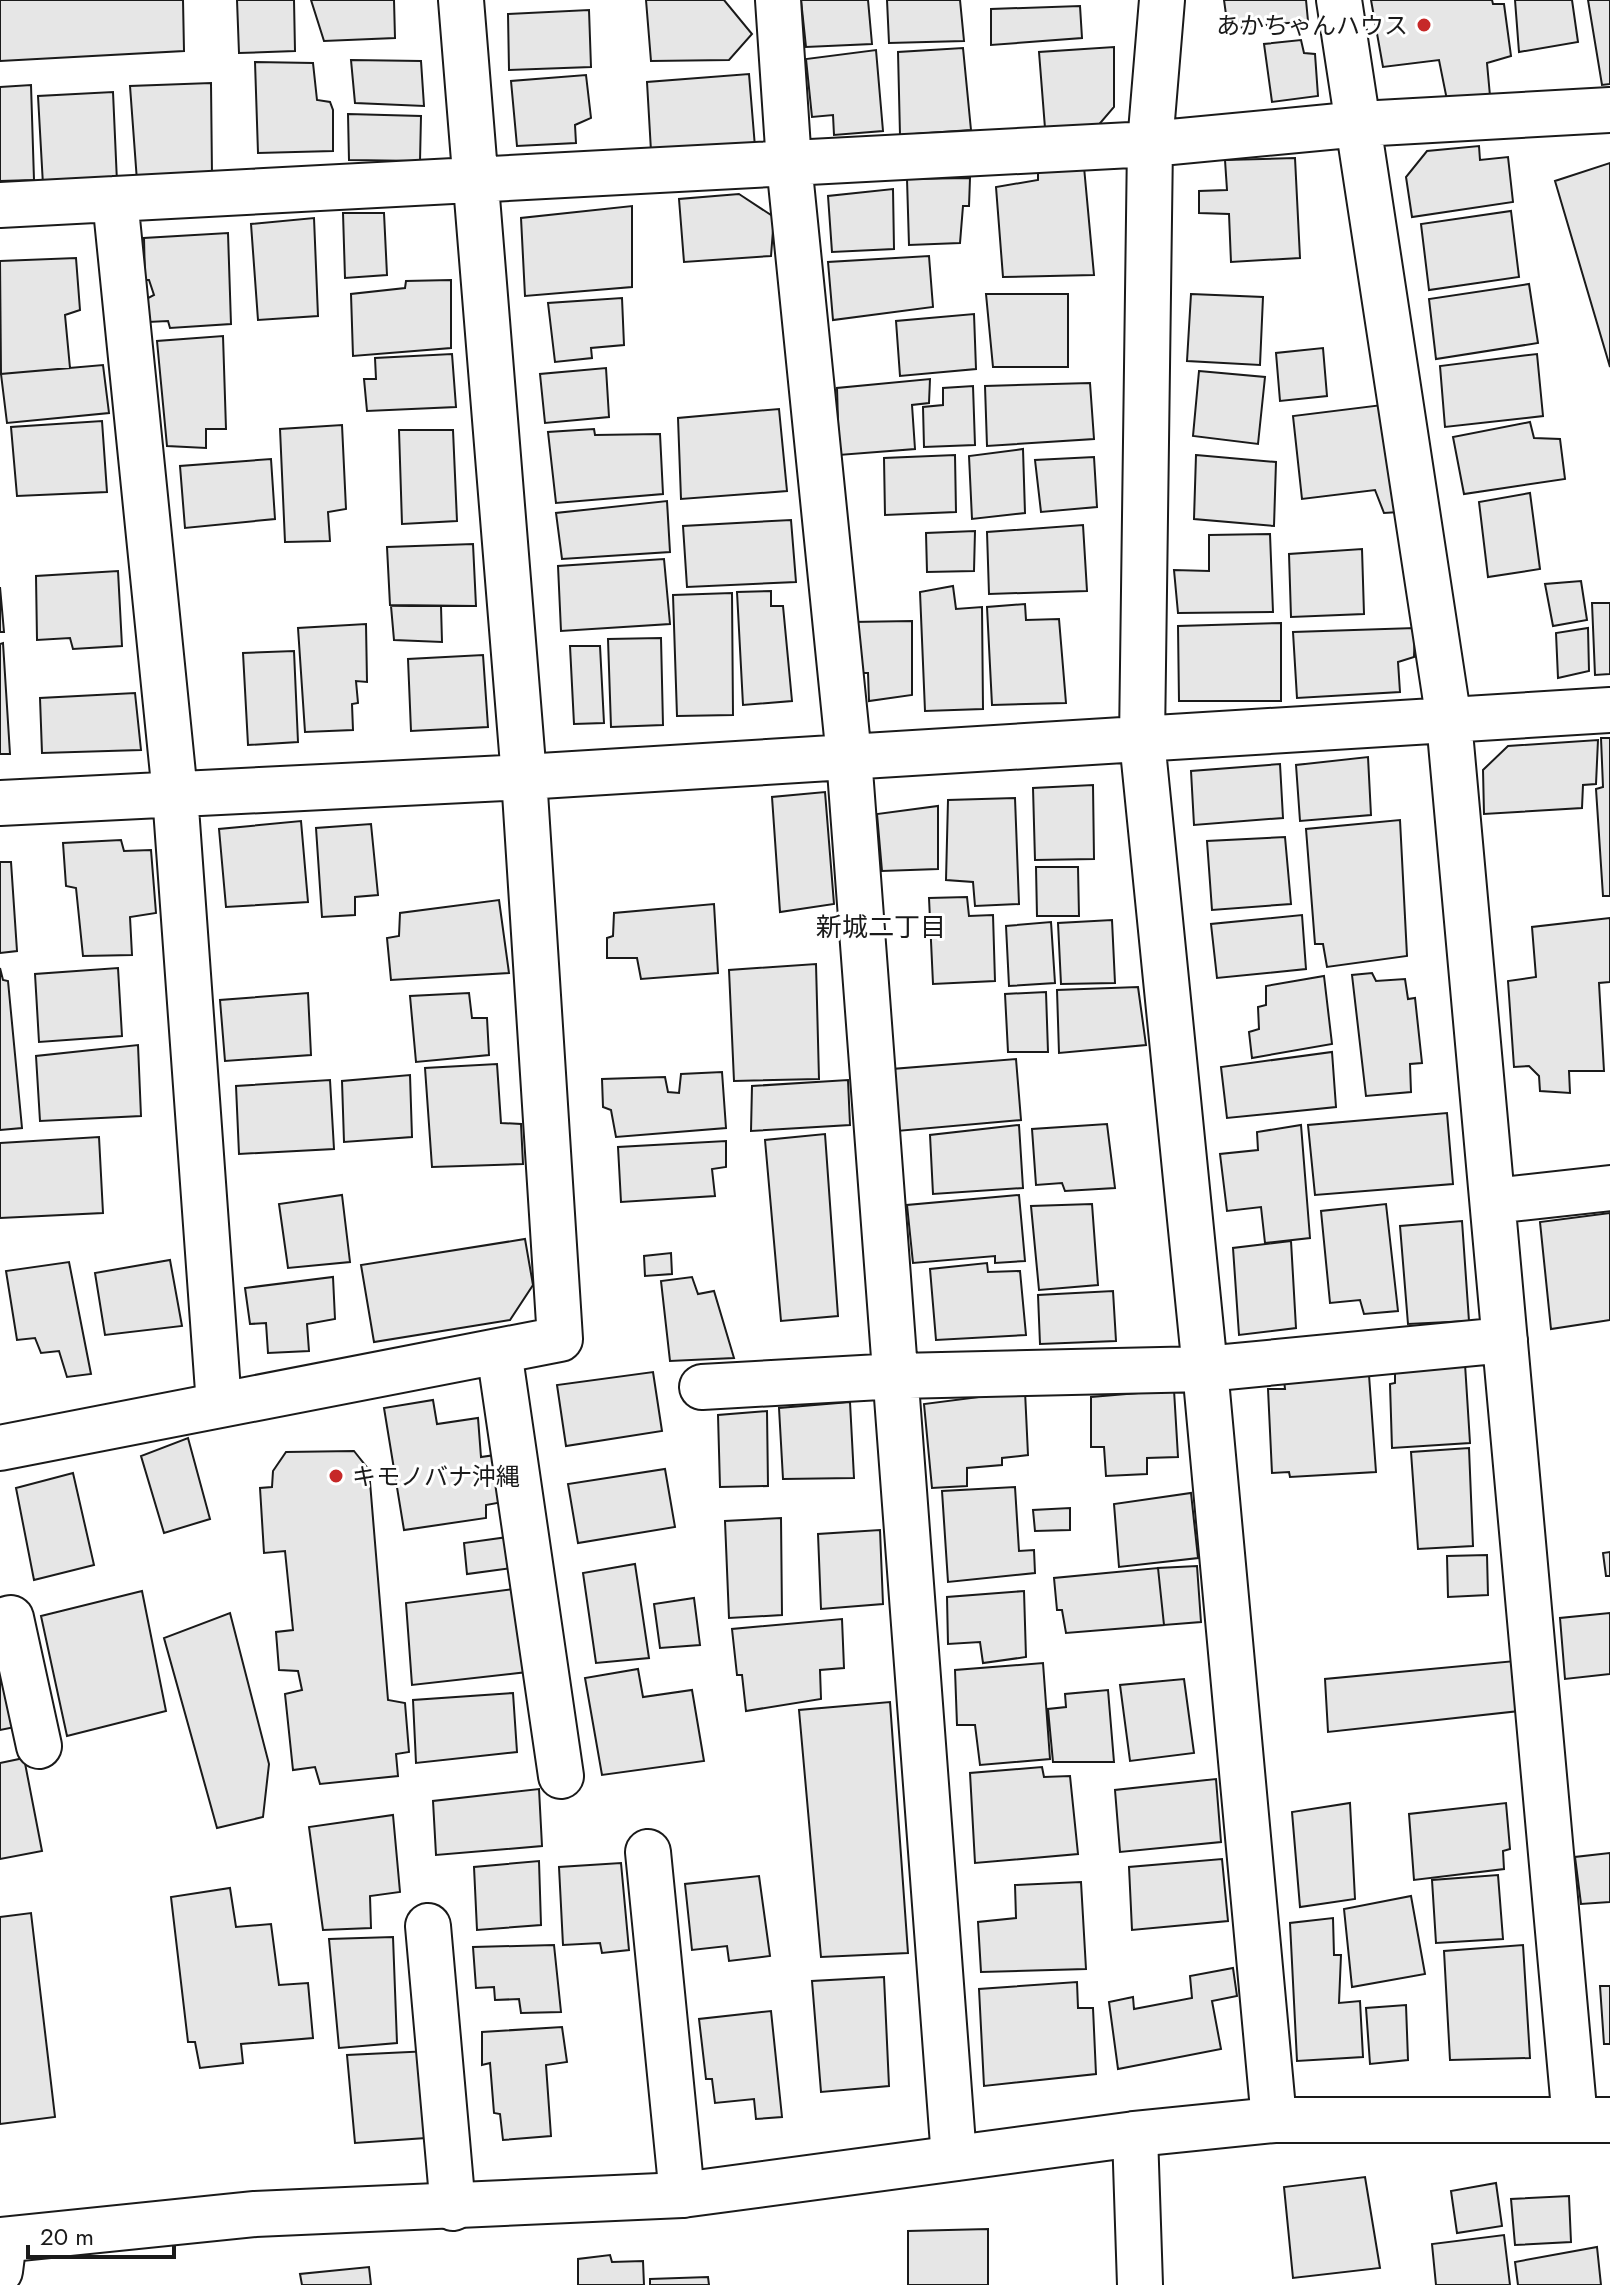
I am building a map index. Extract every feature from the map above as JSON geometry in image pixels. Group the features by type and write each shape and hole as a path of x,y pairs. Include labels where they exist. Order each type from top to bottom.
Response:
{"street":[{"path":"0,1448 560,1339 524,777 461,0"},
{"path":"778,0 789,163 849,757 898,1376 954,2158"},
{"path":"1162,0 1150,144 1142,740 1205,1369 1274,2120"},
{"path":"1,2250 255,2214 453,2208 682,2195 1135,2134 1274,2120 1592,2120 1505,1340 1449,721 1408,469 1360,124 1339,0"},
{"path":"0,205 1150,144 1360,124 1610,110"},
{"path":"115,199 175,794 219,1405"},
{"path":"0,803 524,777 1610,710"},
{"path":"1493,1201 1610,1188"},
{"path":"702,1387 898,1376 1205,1369 1505,1340"},
{"path":"499,1351 561,1776"},
{"path":"0,1621 11,1618 39,1746"},
{"path":"648,1852 682,2195"},
{"path":"428,1926 453,2208"},
{"path":"1135,2134 1140,2285"}],"building":[{"path":"0,0 183,0 184,51 0,61"},
{"path":"237,0 294,0 295,51 239,53"},
{"path":"311,0 394,0 395,38 324,41"},
{"path":"646,0 724,0 752,34 729,60 651,61"},
{"path":"801,0 868,0 872,44 806,47"},
{"path":"887,0 960,0 964,41 889,43"},
{"path":"1224,0 1306,0 1308,21 1228,29"},
{"path":"1371,0 1492,0 1493,4 1504,4 1511,56 1487,63 1490,96 1447,100 1439,60 1383,67"},
{"path":"1515,0 1572,0 1578,42 1519,52"},
{"path":"1588,0 1610,0 1610,84 1602,85"},
{"path":"1080,6 1082,38 991,45 991,9"},
{"path":"589,10 591,67 509,70 508,14"},
{"path":"1301,40 1304,53 1315,54 1318,96 1272,102 1264,44"},
{"path":"1114,47 1114,107 1096,128 1045,128 1039,52"},
{"path":"963,48 971,130 900,135 898,52"},
{"path":"876,50 883,131 834,135 833,115 812,117 806,59"},
{"path":"351,60 421,61 424,106 355,103"},
{"path":"255,62 313,63 317,100 330,102 333,110 333,151 258,153"},
{"path":"749,74 755,147 651,151 647,82"},
{"path":"586,75 591,118 575,125 576,143 517,146 511,81"},
{"path":"211,83 212,175 137,181 130,86"},
{"path":"31,85 34,180 0,181 0,87"},
{"path":"113,92 117,182 43,185 38,96"},
{"path":"348,114 421,116 420,161 349,160"},
{"path":"1479,146 1480,160 1508,157 1513,202 1412,217 1406,177 1427,151"},
{"path":"1295,158 1300,258 1231,262 1229,214 1199,213 1199,191 1227,190 1225,160"},
{"path":"1610,163 1610,367 1555,181"},
{"path":"1084,167 1094,275 1003,277 996,187 1038,180 1038,169"},
{"path":"970,178 969,206 963,206 960,243 909,245 907,179"},
{"path":"893,189 894,249 832,252 828,196"},
{"path":"739,194 774,217 771,256 684,262 679,199"},
{"path":"632,206 632,287 525,296 521,218"},
{"path":"1511,211 1519,277 1429,290 1421,224"},
{"path":"343,213 384,213 387,275 345,278"},
{"path":"314,218 318,316 258,320 251,224"},
{"path":"228,233 231,324 170,328 168,321 148,322 148,298 154,295 149,280 145,280 144,238"},
{"path":"929,256 933,307 833,320 828,262"},
{"path":"76,258 80,310 65,315 70,368 1,374 0,261"},
{"path":"451,280 451,348 353,356 351,294 405,288 406,281"},
{"path":"1529,284 1538,343 1436,359 1429,299"},
{"path":"986,294 1068,294 1068,367 993,367"},
{"path":"1191,294 1263,297 1260,365 1187,361"},
{"path":"622,298 624,345 591,348 592,358 555,362 548,303"},
{"path":"974,314 976,369 900,376 896,321"},
{"path":"223,336 226,429 206,429 206,448 167,446 157,341"},
{"path":"1323,348 1327,396 1280,401 1276,353"},
{"path":"452,354 456,407 367,411 364,379 376,379 375,358"},
{"path":"1537,354 1543,416 1445,427 1440,366"},
{"path":"103,365 109,413 7,423 1,374"},
{"path":"606,368 609,417 545,423 540,374"},
{"path":"1199,371 1265,377 1258,444 1193,436"},
{"path":"930,379 929,403 912,405 915,449 839,455 837,388"},
{"path":"1090,383 1094,439 987,446 985,386"},
{"path":"973,386 975,445 924,447 923,407 943,405 943,388"},
{"path":"1382,405 1399,512 1384,513 1375,490 1302,499 1293,416"},
{"path":"779,409 787,491 681,499 678,418"},
{"path":"102,421 107,492 17,496 11,427"},
{"path":"1530,422 1534,438 1560,439 1565,479 1464,494 1453,437"},
{"path":"342,425 346,509 328,512 330,541 285,542 280,429"},
{"path":"594,429 595,435 660,434 663,494 556,503 548,432"},
{"path":"399,430 453,430 457,521 402,524"},
{"path":"1023,449 1025,513 972,519 969,456"},
{"path":"955,455 956,512 885,515 884,458"},
{"path":"1196,455 1276,462 1274,526 1194,519"},
{"path":"1094,457 1097,507 1041,512 1035,460"},
{"path":"271,459 275,519 185,528 180,466"},
{"path":"1530,493 1540,569 1488,577 1479,502"},
{"path":"667,501 670,552 562,559 556,513"},
{"path":"791,520 796,582 687,587 683,526"},
{"path":"1083,525 1087,591 989,594 987,532"},
{"path":"975,531 974,571 927,572 926,533"},
{"path":"1270,534 1273,612 1178,613 1174,570 1209,571 1209,535"},
{"path":"473,544 476,606 390,605 387,547"},
{"path":"1362,549 1364,614 1291,617 1289,554"},
{"path":"664,559 670,624 561,631 558,566"},
{"path":"118,571 122,646 73,649 70,638 37,640 36,576"},
{"path":"1581,581 1587,620 1553,626 1545,584"},
{"path":"953,586 956,609 982,607 983,709 925,711 920,592"},
{"path":"0,587 4,632 0,632"},
{"path":"771,591 771,606 783,606 792,701 743,705 737,592"},
{"path":"732,593 733,715 677,716 673,595"},
{"path":"1592,603 1610,603 1610,674 1595,675"},
{"path":"1025,604 1026,620 1059,619 1066,703 992,705 987,607"},
{"path":"391,606 441,606 442,642 394,640"},
{"path":"912,621 912,695 869,701 868,673 851,673 851,622"},
{"path":"1281,623 1281,701 1179,701 1178,626"},
{"path":"366,624 367,682 356,681 358,703 352,704 353,730 305,732 298,628"},
{"path":"1415,628 1414,657 1398,662 1400,692 1297,698 1293,632"},
{"path":"1588,628 1589,671 1558,678 1556,633"},
{"path":"661,638 663,725 611,727 608,639"},
{"path":"3,643 10,754 0,754 0,644"},
{"path":"570,646 600,646 604,723 574,724"},
{"path":"294,651 298,742 248,745 243,653"},
{"path":"483,655 488,727 411,731 408,659"},
{"path":"135,693 141,750 42,753 40,698"},
{"path":"1601,738 1610,738 1610,896 1603,896 1596,789 1603,787"},
{"path":"1598,740 1596,784 1583,785 1582,808 1484,814 1483,770 1508,746"},
{"path":"1368,757 1371,815 1300,821 1296,765"},
{"path":"1280,764 1283,818 1194,825 1191,771"},
{"path":"1093,785 1094,859 1035,860 1033,788"},
{"path":"825,792 834,904 780,912 772,797"},
{"path":"1015,798 1019,904 975,906 973,882 946,880 948,800"},
{"path":"938,806 938,869 882,871 877,814"},
{"path":"1400,820 1407,956 1327,967 1323,944 1315,944 1306,829"},
{"path":"301,821 308,902 226,907 219,829"},
{"path":"371,824 378,895 355,897 355,915 322,917 316,828"},
{"path":"1285,837 1291,904 1212,910 1207,841"},
{"path":"121,840 124,851 151,850 156,913 130,917 132,955 83,956 76,888 66,886 63,843"},
{"path":"0,862 11,862 17,951 0,953"},
{"path":"1036,867 1078,867 1079,916 1037,916"},
{"path":"967,897 969,916 993,915 995,981 933,984 929,898"},
{"path":"499,900 509,973 391,980 387,938 399,936 400,913"},
{"path":"714,904 718,973 641,979 637,958 607,958 607,938 613,936 614,913"},
{"path":"1302,915 1306,969 1217,978 1211,924"},
{"path":"1610,918 1610,982 1599,983 1604,1071 1569,1071 1570,1093 1540,1091 1539,1076 1529,1066 1514,1067 1508,981 1536,977 1532,927"},
{"path":"1112,920 1115,983 1061,984 1058,923"},
{"path":"1051,922 1055,983 1009,986 1006,926"},
{"path":"816,964 819,1079 734,1081 729,970"},
{"path":"0,968 3,980 8,981 22,1128 0,1130"},
{"path":"118,968 122,1036 39,1042 35,974"},
{"path":"1372,973 1376,981 1405,979 1408,999 1415,998 1422,1063 1410,1064 1411,1092 1366,1096 1352,975"},
{"path":"1324,976 1332,1044 1252,1058 1249,1032 1259,1029 1258,1007 1266,1005 1266,986"},
{"path":"1138,987 1146,1045 1059,1053 1057,990"},
{"path":"1046,992 1048,1052 1008,1052 1005,994"},
{"path":"308,993 311,1055 225,1061 220,1000"},
{"path":"469,993 472,1018 487,1018 489,1055 416,1062 410,996"},
{"path":"138,1045 141,1116 40,1121 36,1056"},
{"path":"1332,1052 1336,1107 1227,1118 1221,1067"},
{"path":"1016,1059 1021,1120 897,1131 892,1069"},
{"path":"497,1064 501,1123 521,1124 523,1164 432,1167 425,1068"},
{"path":"722,1072 726,1128 616,1137 611,1110 603,1107 602,1079 665,1077 668,1092 679,1093 681,1074"},
{"path":"410,1075 412,1137 344,1142 342,1081"},
{"path":"330,1080 334,1149 239,1154 236,1086"},
{"path":"848,1080 850,1125 751,1131 752,1086"},
{"path":"1447,1113 1453,1184 1315,1195 1308,1125"},
{"path":"1107,1124 1115,1188 1065,1191 1062,1183 1036,1185 1032,1129"},
{"path":"1019,1125 1023,1188 933,1194 930,1135"},
{"path":"1301,1125 1310,1238 1265,1243 1261,1207 1227,1211 1220,1154 1258,1150 1257,1132"},
{"path":"825,1134 838,1316 781,1321 765,1140"},
{"path":"99,1137 103,1213 0,1218 0,1143"},
{"path":"726,1141 726,1167 712,1169 715,1196 621,1202 618,1147"},
{"path":"342,1195 350,1262 288,1268 279,1204"},
{"path":"1019,1195 1025,1261 995,1263 995,1256 913,1263 907,1205"},
{"path":"1092,1204 1098,1285 1039,1290 1031,1206"},
{"path":"1386,1204 1398,1311 1364,1314 1360,1300 1330,1303 1321,1211"},
{"path":"1610,1213 1610,1320 1551,1329 1540,1222"},
{"path":"1462,1221 1469,1321 1408,1324 1400,1226"},
{"path":"525,1239 533,1285 510,1320 374,1342 361,1265"},
{"path":"1291,1241 1296,1328 1239,1335 1233,1248"},
{"path":"671,1253 672,1274 645,1276 644,1256"},
{"path":"170,1260 182,1326 105,1335 95,1273"},
{"path":"69,1262 91,1374 67,1377 59,1351 41,1353 35,1338 17,1340 6,1271"},
{"path":"987,1263 988,1272 1020,1271 1026,1335 936,1340 930,1269"},
{"path":"333,1277 335,1319 307,1324 309,1351 268,1353 266,1323 250,1324 245,1288"},
{"path":"692,1277 698,1294 714,1291 734,1358 670,1361 661,1281"},
{"path":"1113,1291 1116,1341 1040,1344 1038,1295"},
{"path":"1465,1364 1470,1443 1392,1448 1390,1384 1395,1383 1395,1369"},
{"path":"653,1372 662,1431 566,1446 557,1385"},
{"path":"1369,1375 1376,1472 1290,1477 1289,1472 1272,1473 1268,1389 1285,1389 1284,1380"},
{"path":"1174,1390 1178,1457 1147,1458 1147,1474 1106,1476 1104,1447 1091,1447 1091,1397"},
{"path":"1025,1391 1028,1455 1002,1458 1002,1465 967,1468 967,1486 932,1488 924,1404"},
{"path":"433,1400 437,1424 478,1418 481,1457 502,1454 508,1501 486,1505 486,1518 404,1530 384,1408"},
{"path":"850,1402 854,1478 783,1479 779,1408"},
{"path":"767,1411 768,1486 720,1487 718,1415"},
{"path":"188,1438 210,1519 164,1533 141,1456"},
{"path":"1469,1448 1473,1546 1418,1549 1411,1452"},
{"path":"354,1451 369,1470 388,1700 405,1703 409,1752 396,1754 398,1776 320,1784 315,1767 293,1770 285,1694 302,1690 298,1671 279,1670 276,1632 293,1630 285,1551 264,1553 260,1488 272,1487 273,1471 286,1452"},
{"path":"665,1469 675,1527 578,1543 568,1484"},
{"path":"73,1473 94,1565 34,1580 16,1488"},
{"path":"1015,1487 1019,1551 1034,1550 1035,1573 948,1582 942,1491"},
{"path":"1191,1493 1198,1558 1119,1567 1114,1504"},
{"path":"1070,1508 1070,1530 1035,1531 1033,1510"},
{"path":"781,1518 782,1615 729,1618 725,1521"},
{"path":"880,1530 883,1604 821,1609 818,1534"},
{"path":"508,1537 512,1568 467,1574 464,1543"},
{"path":"1610,1552 1610,1576 1606,1576 1603,1553"},
{"path":"1487,1555 1488,1595 1448,1597 1447,1556"},
{"path":"635,1564 649,1658 596,1663 583,1573"},
{"path":"1197,1566 1201,1622 1164,1625 1158,1568"},
{"path":"1158,1568 1164,1625 1066,1633 1062,1610 1057,1610 1054,1578"},
{"path":"521,1588 527,1672 412,1685 406,1603"},
{"path":"142,1591 166,1711 67,1736 41,1616"},
{"path":"1024,1591 1026,1657 983,1663 980,1642 948,1644 947,1597"},
{"path":"694,1598 700,1645 660,1648 654,1604"},
{"path":"230,1613 269,1764 263,1817 217,1828 164,1638"},
{"path":"1610,1613 1610,1674 1565,1679 1560,1618"},
{"path":"842,1619 844,1668 820,1670 821,1699 746,1711 742,1675 737,1675 732,1629"},
{"path":"0,1641 20,1726 0,1730"},
{"path":"1515,1661 1519,1711 1328,1732 1325,1679"},
{"path":"1043,1663 1050,1759 980,1765 975,1725 957,1725 955,1670"},
{"path":"638,1669 643,1697 692,1690 704,1761 602,1775 585,1678"},
{"path":"1184,1679 1194,1753 1130,1761 1120,1685"},
{"path":"1108,1690 1114,1762 1053,1762 1048,1709 1066,1707 1065,1694"},
{"path":"513,1693 517,1752 416,1763 413,1700"},
{"path":"890,1702 908,1953 821,1957 799,1710"},
{"path":"24,1758 42,1851 0,1859 0,1763"},
{"path":"1042,1767 1044,1777 1070,1776 1078,1854 975,1863 970,1773"},
{"path":"1216,1779 1221,1842 1120,1852 1115,1790"},
{"path":"539,1789 542,1846 436,1855 433,1801"},
{"path":"1350,1803 1355,1899 1300,1907 1292,1812"},
{"path":"1506,1803 1510,1849 1503,1851 1504,1869 1414,1880 1409,1814"},
{"path":"393,1815 400,1892 370,1896 371,1928 323,1930 309,1827"},
{"path":"1610,1853 1610,1902 1581,1904 1575,1857"},
{"path":"1222,1859 1228,1921 1132,1930 1129,1867"},
{"path":"539,1861 541,1925 477,1930 474,1867"},
{"path":"621,1863 629,1950 602,1953 600,1943 563,1945 559,1867"},
{"path":"1498,1875 1503,1939 1436,1943 1432,1880"},
{"path":"759,1876 770,1956 729,1961 727,1946 692,1950 685,1884"},
{"path":"1081,1882 1086,1969 981,1972 978,1922 1016,1918 1015,1885"},
{"path":"230,1888 236,1927 271,1924 279,1985 308,1983 313,2038 241,2044 243,2063 200,2068 195,2042 188,2042 171,1897"},
{"path":"1411,1896 1425,1974 1352,1987 1344,1909"},
{"path":"31,1913 55,2117 0,2124 0,1917"},
{"path":"1333,1918 1334,1955 1341,1955 1339,2003 1360,2001 1363,2057 1297,2061 1290,1923"},
{"path":"393,1937 397,2043 339,2048 329,1939"},
{"path":"554,1945 561,2012 521,2013 519,1999 495,2000 494,1987 476,1988 473,1947"},
{"path":"1523,1945 1530,2058 1450,2060 1444,1951"},
{"path":"1233,1968 1237,1996 1212,2001 1221,2049 1118,2069 1109,2002 1133,1997 1134,2009 1192,1998 1190,1976"},
{"path":"884,1977 889,2086 821,2092 812,1981"},
{"path":"1077,1982 1078,2008 1093,2008 1096,2074 984,2086 979,1989"},
{"path":"1600,1986 1610,1986 1610,2044 1604,2044"},
{"path":"1406,2005 1408,2060 1370,2064 1366,2008"},
{"path":"771,2011 782,2117 756,2119 754,2099 715,2103 712,2079 706,2079 699,2019"},
{"path":"562,2027 567,2062 546,2065 551,2136 503,2140 500,2114 494,2113 490,2063 482,2065 482,2032"},
{"path":"430,2051 440,2137 355,2143 347,2055"},
{"path":"1365,2177 1380,2268 1293,2278 1284,2187"},
{"path":"1496,2183 1502,2226 1457,2233 1451,2191"},
{"path":"1569,2196 1571,2242 1515,2245 1511,2199"},
{"path":"988,2229 988,2285 908,2285 908,2231"},
{"path":"1504,2235 1510,2285 1436,2285 1432,2244"},
{"path":"1597,2247 1601,2285 1518,2285 1515,2262"},
{"path":"610,2255 612,2262 643,2261 644,2285 578,2285 578,2259"},
{"path":"369,2267 371,2285 302,2285 300,2274"},
{"path":"708,2277 709,2285 650,2285 650,2279"}],"place":[{"name":"あかちゃんハウス","path":"1424,25"},
{"name":"キモノバナ沖縄","path":"336,1476"}],"district":[{"name":"新城二丁目","path":"881,927"}]}
